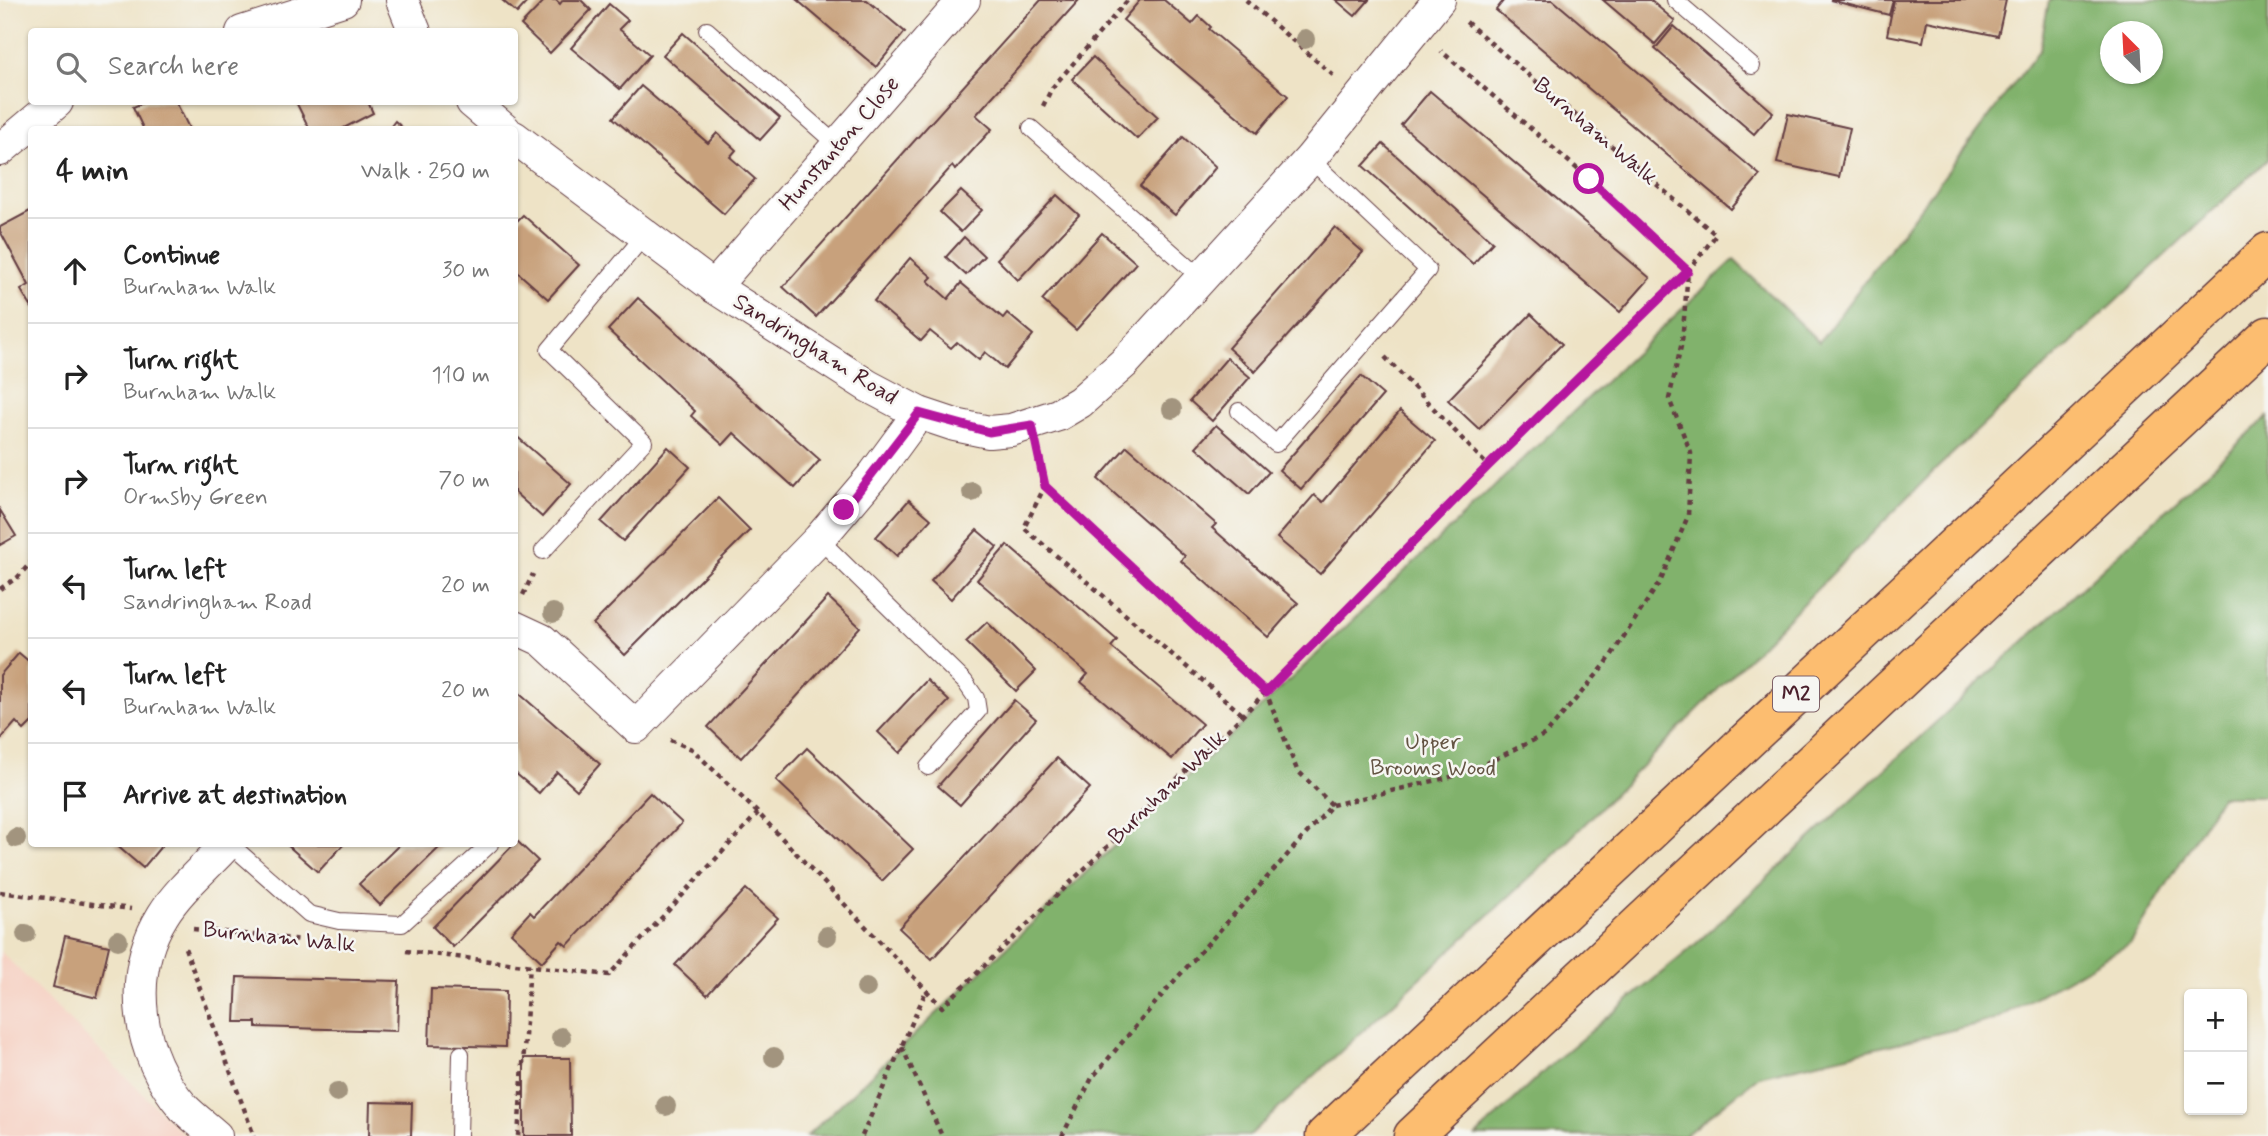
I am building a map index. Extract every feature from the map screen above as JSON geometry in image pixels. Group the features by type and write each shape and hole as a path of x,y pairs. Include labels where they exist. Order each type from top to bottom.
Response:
{"highway":[{"name":"M2","path":"1325,1136 2268,252"},
{"name":"M2","path":"1413,1136 2268,337"}],"street":[{"path":"255,28 343,0"},
{"path":"402,0 413,28"},
{"name":"Hunstanton Close","path":"714,287 964,0"},
{"name":"Sandringham Road","path":"518,140 714,287 868,386 919,413 989,432 1032,425 1058,415 1101,386 1310,159 1416,30 1451,9"},
{"path":"476,105 500,126"},
{"path":"35,126 56,112"},
{"path":"0,150 28,131"},
{"path":"518,617 636,727 819,539 875,473 919,413"},
{"name":"Burnham Walk","path":"216,1136 184,1108 164,1078 150,1046 140,1012 140,978 146,954 226,847"}],"lane":[{"path":"1675,0 1752,66"},
{"path":"707,30 838,146"},
{"path":"1031,128 1200,277"},
{"path":"1239,411 1276,444 1428,270 1310,159"},
{"path":"543,551 644,442 549,350 644,236"},
{"path":"819,539 965,682 976,698 978,711 928,767"},
{"path":"231,847 309,914 339,921 402,924 487,847"},
{"path":"458,1136 461,1054"}],"path":[{"path":"1031,128 1052,88 1128,0"},
{"path":"1246,0 1359,97"},
{"name":"Burnham Walk","path":"926,991 942,1007 1243,715 1488,466 1688,271 1716,235 1451,9"},
{"name":"Burnham Walk","path":"1416,30 1589,179 1688,271"},
{"path":"1062,1136 1092,1078 1168,988 1332,805 1467,773 1546,734 1605,665 1661,580 1688,516 1691,453 1669,399 1682,342 1688,271"},
{"path":"1369,340 1488,466"},
{"path":"1032,425 1045,486 1266,692 1297,770 1332,805"},
{"path":"1045,486 1024,528 1243,715"},
{"path":"518,614 543,551"},
{"path":"0,589 18,577 28,566"},
{"path":"636,727 692,749 758,813 926,991 862,1136"},
{"path":"402,924 401,950 609,975 758,813"},
{"path":"0,892 171,920 254,1136"},
{"name":"Burnham Walk","path":"171,920 309,941"},
{"path":"518,1136 530,965"},
{"path":"902,1047 942,1136"}],"shaded area":[{"path":"0,951 185,1136 0,1136"}],"green space":[{"name":"Upper Brooms Wood","path":"2049,0 2268,0 2268,159 1934,471 1554,855 1249,1136 807,1136 1734,260 1819,342 2040,49"},
{"path":"2268,416 2268,796 2221,796 2131,943 1994,1020 1759,1076 1684,1136 1476,1136 1555,1061 1689,950"}],"building":[{"path":"502,0 529,0 517,13"},
{"path":"545,0 556,0 560,4 563,0 581,0 591,10 550,53 521,25"},
{"path":"797,0 867,0 905,32 876,67"},
{"path":"1041,0 1079,0 976,115 992,129 955,170 952,166 816,317 783,287"},
{"path":"1140,0 1164,0 1192,24 1199,16 1211,27 1209,29 1288,96 1257,133 1123,20"},
{"path":"1336,0 1369,0 1355,16"},
{"path":"1504,0 1553,0 1760,175 1731,209 1496,10"},
{"path":"1603,0 1650,0 1675,21 1655,44"},
{"path":"1830,0 1893,0 1889,15"},
{"path":"1894,0 2006,0 1998,36 1927,21 1923,42 1887,35"},
{"path":"609,4 628,20 619,29 650,55 620,89 571,48"},
{"path":"1674,26 1773,112 1754,134 1655,49"},
{"path":"683,33 780,118 760,140 663,55"},
{"path":"1093,57 1158,117 1137,139 1072,79"},
{"path":"641,86 708,143 717,133 736,150 730,157 755,179 724,214 613,118"},
{"path":"1430,91 1650,278 1620,312 1401,125"},
{"path":"178,105 188,126 142,126 133,107"},
{"path":"298,105 369,105 373,113 348,126 308,126"},
{"path":"1788,114 1850,128 1839,177 1777,163"},
{"path":"1183,137 1216,167 1175,215 1140,186"},
{"path":"1383,144 1493,242 1473,264 1363,166"},
{"path":"961,191 982,210 961,232 940,212"},
{"path":"1057,195 1079,215 1018,280 997,259"},
{"path":"28,212 28,283 0,231 0,227"},
{"path":"523,215 579,265 548,299 518,273 518,220"},
{"path":"1335,227 1363,252 1255,372 1228,348"},
{"path":"1102,233 1136,263 1076,330 1042,300"},
{"path":"964,237 984,256 966,275 946,257"},
{"path":"910,258 932,277 928,281 948,299 961,283 1003,318 1007,313 1033,335 1005,369 985,352 979,360 957,342 951,348 930,331 921,341 874,301"},
{"path":"28,286 28,301 21,290"},
{"path":"638,298 820,460 795,488 734,433 723,445 691,416 695,411 608,330"},
{"path":"1531,314 1562,344 1479,429 1448,400"},
{"path":"1227,358 1250,377 1212,421 1190,401"},
{"path":"1361,376 1383,395 1301,489 1279,470"},
{"path":"1400,411 1435,441 1320,574 1277,538 1314,495 1323,502"},
{"path":"1216,425 1269,472 1249,494 1196,447"},
{"path":"518,438 571,484 542,517 518,496"},
{"path":"1127,446 1216,524 1212,528 1298,603 1268,637 1181,561 1185,556 1098,479"},
{"path":"668,447 690,467 623,541 601,522"},
{"path":"718,498 750,530 625,655 593,624"},
{"path":"909,500 931,519 897,556 876,537"},
{"path":"0,510 16,536 0,545"},
{"path":"977,530 997,547 951,599 931,581"},
{"path":"1007,545 1117,640 1111,647 1202,724 1172,759 1081,682 1088,674 977,580"},
{"path":"828,597 860,627 741,758 708,727"},
{"path":"987,622 1036,671 1016,691 966,642"},
{"path":"19,653 28,661 28,726 24,730 16,722 0,740 0,675"},
{"path":"927,680 949,701 900,753 878,732"},
{"path":"518,692 600,764 577,790 557,772 539,793 518,775"},
{"path":"1014,700 1036,719 960,805 938,786"},
{"path":"807,748 913,849 882,881 776,780"},
{"path":"1057,758 1090,788 932,959 899,928"},
{"path":"650,793 682,823 567,946 561,941 542,962 511,933 530,912 534,916"},
{"path":"518,842 538,861 453,947 433,927 511,847 518,847"},
{"path":"118,847 160,847 143,868"},
{"path":"289,847 341,847 318,872"},
{"path":"397,847 440,847 380,905 359,884"},
{"path":"746,889 778,918 707,995 675,965"},
{"path":"65,936 109,946 97,998 53,987"},
{"path":"237,977 399,981 397,1031 256,1027 256,1022 235,1022"},
{"path":"431,989 506,991 505,1047 429,1045"},
{"path":"524,1058 570,1058 571,1136 524,1136"},
{"path":"370,1102 412,1103 411,1136 369,1136"}],"route":[{"path":"844,510 919,413 955,425 989,432 1032,425 1045,486 1266,692 1488,466 1688,271 1589,179"}]}
